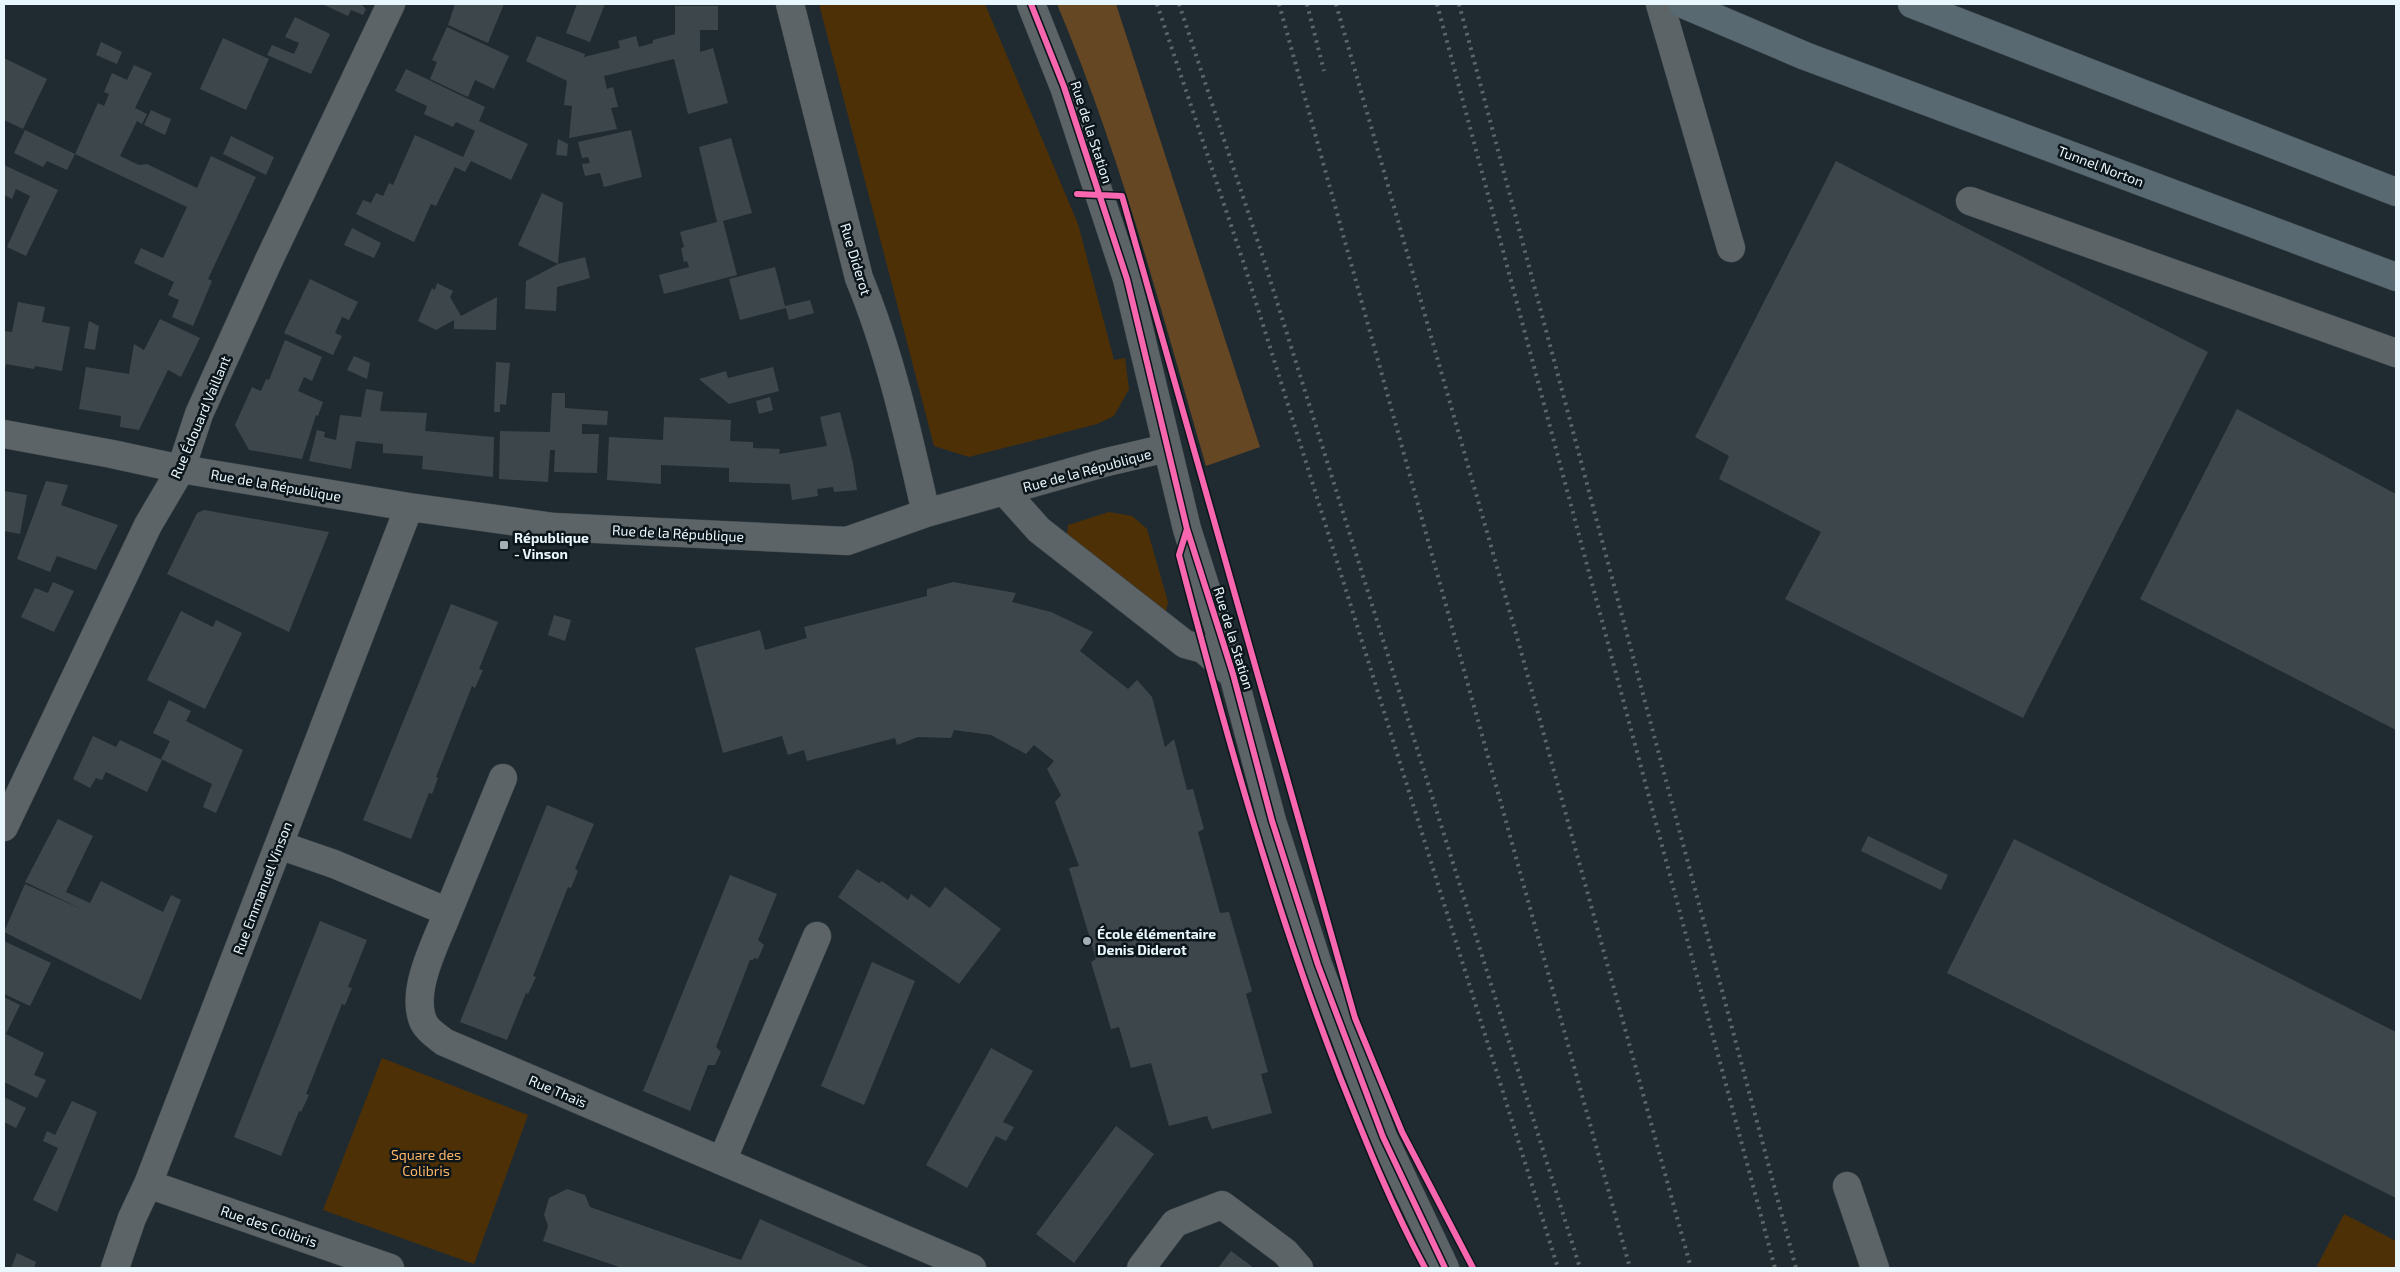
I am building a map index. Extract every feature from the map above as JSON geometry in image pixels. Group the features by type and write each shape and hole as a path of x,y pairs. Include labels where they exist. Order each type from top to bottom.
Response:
{"highway":[{"name":"Tunnel Norton","path":"1682,4 1805,56 2396,277"},
{"path":"1912,4 2396,192"}],"street":[{"name":"Rue Édouard Vaillant","path":"4,828 148,525 181,469 190,439 211,388 391,4"},
{"name":"Rue Diderot","path":"790,4 859,278 876,318 914,460 926,513"},
{"name":"Rue de la Station","path":"1031,4 1064,87 1127,279 1187,529 1232,674 1272,821 1318,965 1386,1144 1445,1268"},
{"path":"1660,4 1731,248"},
{"path":"1970,200 2396,353"},
{"name":"Rue de la République","path":"4,434 181,469 409,507 554,527 847,541 926,513 1107,462 1167,448"},
{"path":"1005,492 1039,530 1185,644 1203,649 1232,674"},
{"name":"Rue Emmanuel Vinson","path":"115,1268 132,1218 148,1184 409,507"},
{"name":"Rue Thaïs","path":"503,778 448,912 423,979 418,1004 425,1025 444,1042 972,1268"},
{"path":"279,845 334,864 448,912"},
{"path":"722,1161 817,936"},
{"name":"Rue des Colibris","path":"148,1184 390,1268"},
{"path":"1847,1186 1875,1268"},
{"path":"1141,1268 1175,1223 1222,1205 1284,1252 1299,1268"}],"green space":[{"path":"819,4 985,4 1078,224 1114,360 1125,358 1129,389 1114,416 1097,424 969,457 934,446"},
{"path":"1109,512 1132,516 1147,529 1168,602 1166,611 1158,610 1067,535 1068,525"},
{"name":"Square des Colibris","path":"382,1058 528,1115 474,1264 323,1210"},
{"path":"2344,1214 2396,1241 2396,1268 2316,1268"}],"shaded area":[{"path":"1057,4 1116,4 1260,447 1206,466 1156,291 1120,175 1080,60"}],"building":[{"path":"322,4 361,4 366,9 363,15 351,10 348,16"},
{"path":"455,4 504,4 488,43 448,25"},
{"path":"577,4 605,4 590,42 566,33"},
{"path":"675,6 718,6 718,30 700,30 700,52 713,48 728,103 688,114 674,59 604,76 607,89 613,87 618,107 611,108 617,129 569,138 572,106 564,105 567,81 526,61 537,36 585,54 584,57 620,48 618,41 636,36 639,47 653,43 653,40 675,34"},
{"path":"295,17 330,34 311,74 267,55 272,45 294,54 299,43 285,37"},
{"path":"447,27 509,56 494,89 475,80 468,97 430,79 437,62 432,60"},
{"path":"223,38 269,59 246,110 200,89"},
{"path":"101,42 122,52 117,64 96,55"},
{"path":"4,58 47,79 23,129 4,120"},
{"path":"134,65 152,73 135,108 147,114 142,124 137,121 120,156 139,165 147,164 197,188 211,156 256,177 208,279 212,281 193,326 172,317 179,300 168,295 174,282 134,263 141,248 163,258 187,207 75,154 98,103 104,106 109,94 104,92 112,73 127,80"},
{"path":"406,69 485,107 479,121 528,144 511,180 471,161 465,172 455,167 436,206 431,204 414,242 356,214 363,200 371,203 376,193 383,196 389,183 393,185 415,135 463,157 475,131 456,122 453,127 424,114 427,106 395,91"},
{"path":"151,110 171,119 165,135 144,125"},
{"path":"25,130 75,154 67,170 47,161 43,167 14,153"},
{"path":"631,130 642,177 604,187 600,173 585,176 582,164 590,163 588,157 582,158 578,142"},
{"path":"231,136 274,157 266,175 223,154"},
{"path":"731,138 752,213 723,221 737,275 664,294 659,275 689,267 687,261 684,262 681,248 684,247 680,232 717,222 699,147"},
{"path":"558,139 568,144 567,156 556,155"},
{"path":"1836,161 2208,352 2023,718 1785,599 1821,532 1719,479 1729,456 1695,437"},
{"path":"4,165 58,190 26,256 7,247 30,196 16,189 12,199 4,195"},
{"path":"542,193 563,203 558,264 518,245"},
{"path":"352,228 381,243 374,258 344,245"},
{"path":"585,257 590,278 557,287 556,311 525,309 526,281 558,264"},
{"path":"775,267 785,306 810,300 814,313 789,320 786,308 740,320 729,279"},
{"path":"310,279 358,302 349,320 342,317 335,333 342,336 333,355 284,333"},
{"path":"437,283 453,291 450,297 461,316 497,297 496,330 454,329 454,320 436,330 418,321 432,288 435,290"},
{"path":"18,302 45,307 42,322 70,327 62,371 35,366 34,369 6,364 4,374 4,331 12,332"},
{"path":"160,319 200,338 181,377 168,370 139,430 120,427 121,416 79,409 86,367 129,374 134,344 144,350"},
{"path":"89,321 99,326 95,350 84,348"},
{"path":"285,340 322,357 312,381 304,377 298,391 323,402 318,416 316,415 302,459 249,450 235,425 252,387 261,391 266,379 269,380"},
{"path":"354,356 370,363 367,379 347,370"},
{"path":"496,362 510,363 506,405 500,404 500,412 494,412"},
{"path":"773,367 779,391 729,404 699,379 726,371 728,378"},
{"path":"366,389 383,392 380,411 427,413 425,431 494,437 493,477 422,469 423,456 383,453 383,444 356,441 351,469 309,461 317,430 325,432 324,437 336,440 340,415 361,417"},
{"path":"552,393 565,393 565,408 608,411 607,425 582,424 582,434 599,434 597,473 554,472 555,450 550,450 548,482 499,479 500,431 550,432"},
{"path":"770,397 773,410 759,414 756,401"},
{"path":"2237,409 2396,494 2396,730 2140,599"},
{"path":"840,412 853,463 857,490 834,492 833,487 817,489 818,496 792,500 790,484 729,482 729,468 661,465 661,484 607,480 609,437 663,440 664,417 731,420 730,441 753,442 753,448 780,449 779,454 827,446 820,417"},
{"path":"46,481 68,485 61,505 118,525 96,570 57,556 50,572 17,559"},
{"path":"4,491 27,495 20,534 4,531"},
{"path":"204,510 329,532 289,632 167,574 197,513"},
{"path":"53,582 74,591 54,632 21,617 35,588 48,593"},
{"path":"953,582 1016,593 1012,602 1051,612 1093,632 1080,651 1128,689 1137,680 1152,697 1165,747 1174,739 1187,790 1193,789 1204,829 1198,832 1220,913 1229,912 1252,991 1246,994 1268,1072 1261,1074 1272,1113 1212,1129 1207,1116 1169,1126 1151,1063 1131,1068 1119,1027 1111,1029 1091,962 1096,959 1069,868 1079,866 1055,802 1061,795 1047,769 1054,761 1034,745 1026,754 991,735 954,730 951,738 918,737 897,745 895,738 807,761 804,750 788,755 782,736 723,753 695,648 760,630 765,650 807,638 804,627 927,596 927,589"},
{"path":"451,604 498,622 479,669 483,670 475,688 472,686 436,777 438,778 432,794 429,793 411,839 363,820"},
{"path":"181,611 213,627 216,620 242,633 205,709 147,680"},
{"path":"554,615 571,620 565,641 548,635"},
{"path":"169,700 191,711 186,721 243,750 216,813 203,807 212,784 161,759 170,741 153,733"},
{"path":"93,736 116,747 120,740 162,760 147,792 106,772 102,780 96,778 90,788 73,779"},
{"path":"547,805 594,824 575,869 578,871 571,888 568,887 533,976 536,977 528,994 526,993 507,1040 460,1022"},
{"path":"58,819 93,836 66,892 90,903 101,881 163,912 171,895 181,900 141,1000 4,932 25,884 86,911 25,882"},
{"path":"1868,836 1948,875 1941,890 1861,851"},
{"path":"2014,839 2396,1032 2396,1198 1947,973"},
{"path":"857,869 879,883 882,881 908,900 911,894 930,908 945,887 1001,929 959,984 838,897"},
{"path":"730,875 777,894 758,940 764,945 758,959 750,960 716,1047 721,1052 715,1065 708,1065 690,1111 643,1091"},
{"path":"320,921 367,940 348,987 352,988 345,1005 342,1004 306,1094 309,1095 301,1112 299,1111 281,1156 234,1137"},
{"path":"4,941 51,963 30,1006 4,994"},
{"path":"872,962 915,981 864,1105 821,1086"},
{"path":"4,997 20,1005 6,1034 44,1053 34,1075 46,1080 37,1098 4,1082"},
{"path":"991,1048 1033,1071 1003,1122 1014,1127 1006,1141 996,1136 967,1188 926,1165"},
{"path":"4,1097 26,1108 16,1128 4,1122"},
{"path":"72,1101 97,1112 57,1212 33,1200 58,1148 43,1141 47,1131 55,1135"},
{"path":"1116,1126 1154,1154 1074,1263 1036,1234"},
{"path":"567,1189 585,1195 590,1207 741,1260 760,1219 871,1268 622,1268 543,1241 548,1226 544,1215 549,1198"},
{"path":"1231,1251 1254,1268 1218,1268"},
{"path":"17,1253 36,1262 34,1268 11,1268"}],"railway":[{"path":"1157,4 1244,264 1558,1268"},
{"path":"1179,4 1262,254 1580,1268"},
{"path":"1279,4 1630,1268"},
{"path":"1307,4 1324,71"},
{"path":"1336,4 1517,637 1691,1268"},
{"path":"1437,4 1775,1268"},
{"path":"1459,4 1796,1268"}],"cycle path":[{"path":"1031,4 1064,87 1127,279 1187,529 1233,674 1272,821 1318,965 1383,1137 1445,1268"},
{"path":"1077,194 1122,196 1355,1018 1402,1132 1473,1268"},
{"path":"1187,529 1179,555 1214,687 1272,884 1340,1077 1390,1198 1425,1268"}],"place":[{"name":"République - Vinson","path":"504,545"},
{"name":"École élémentaire Denis Diderot","path":"1087,941"}]}
